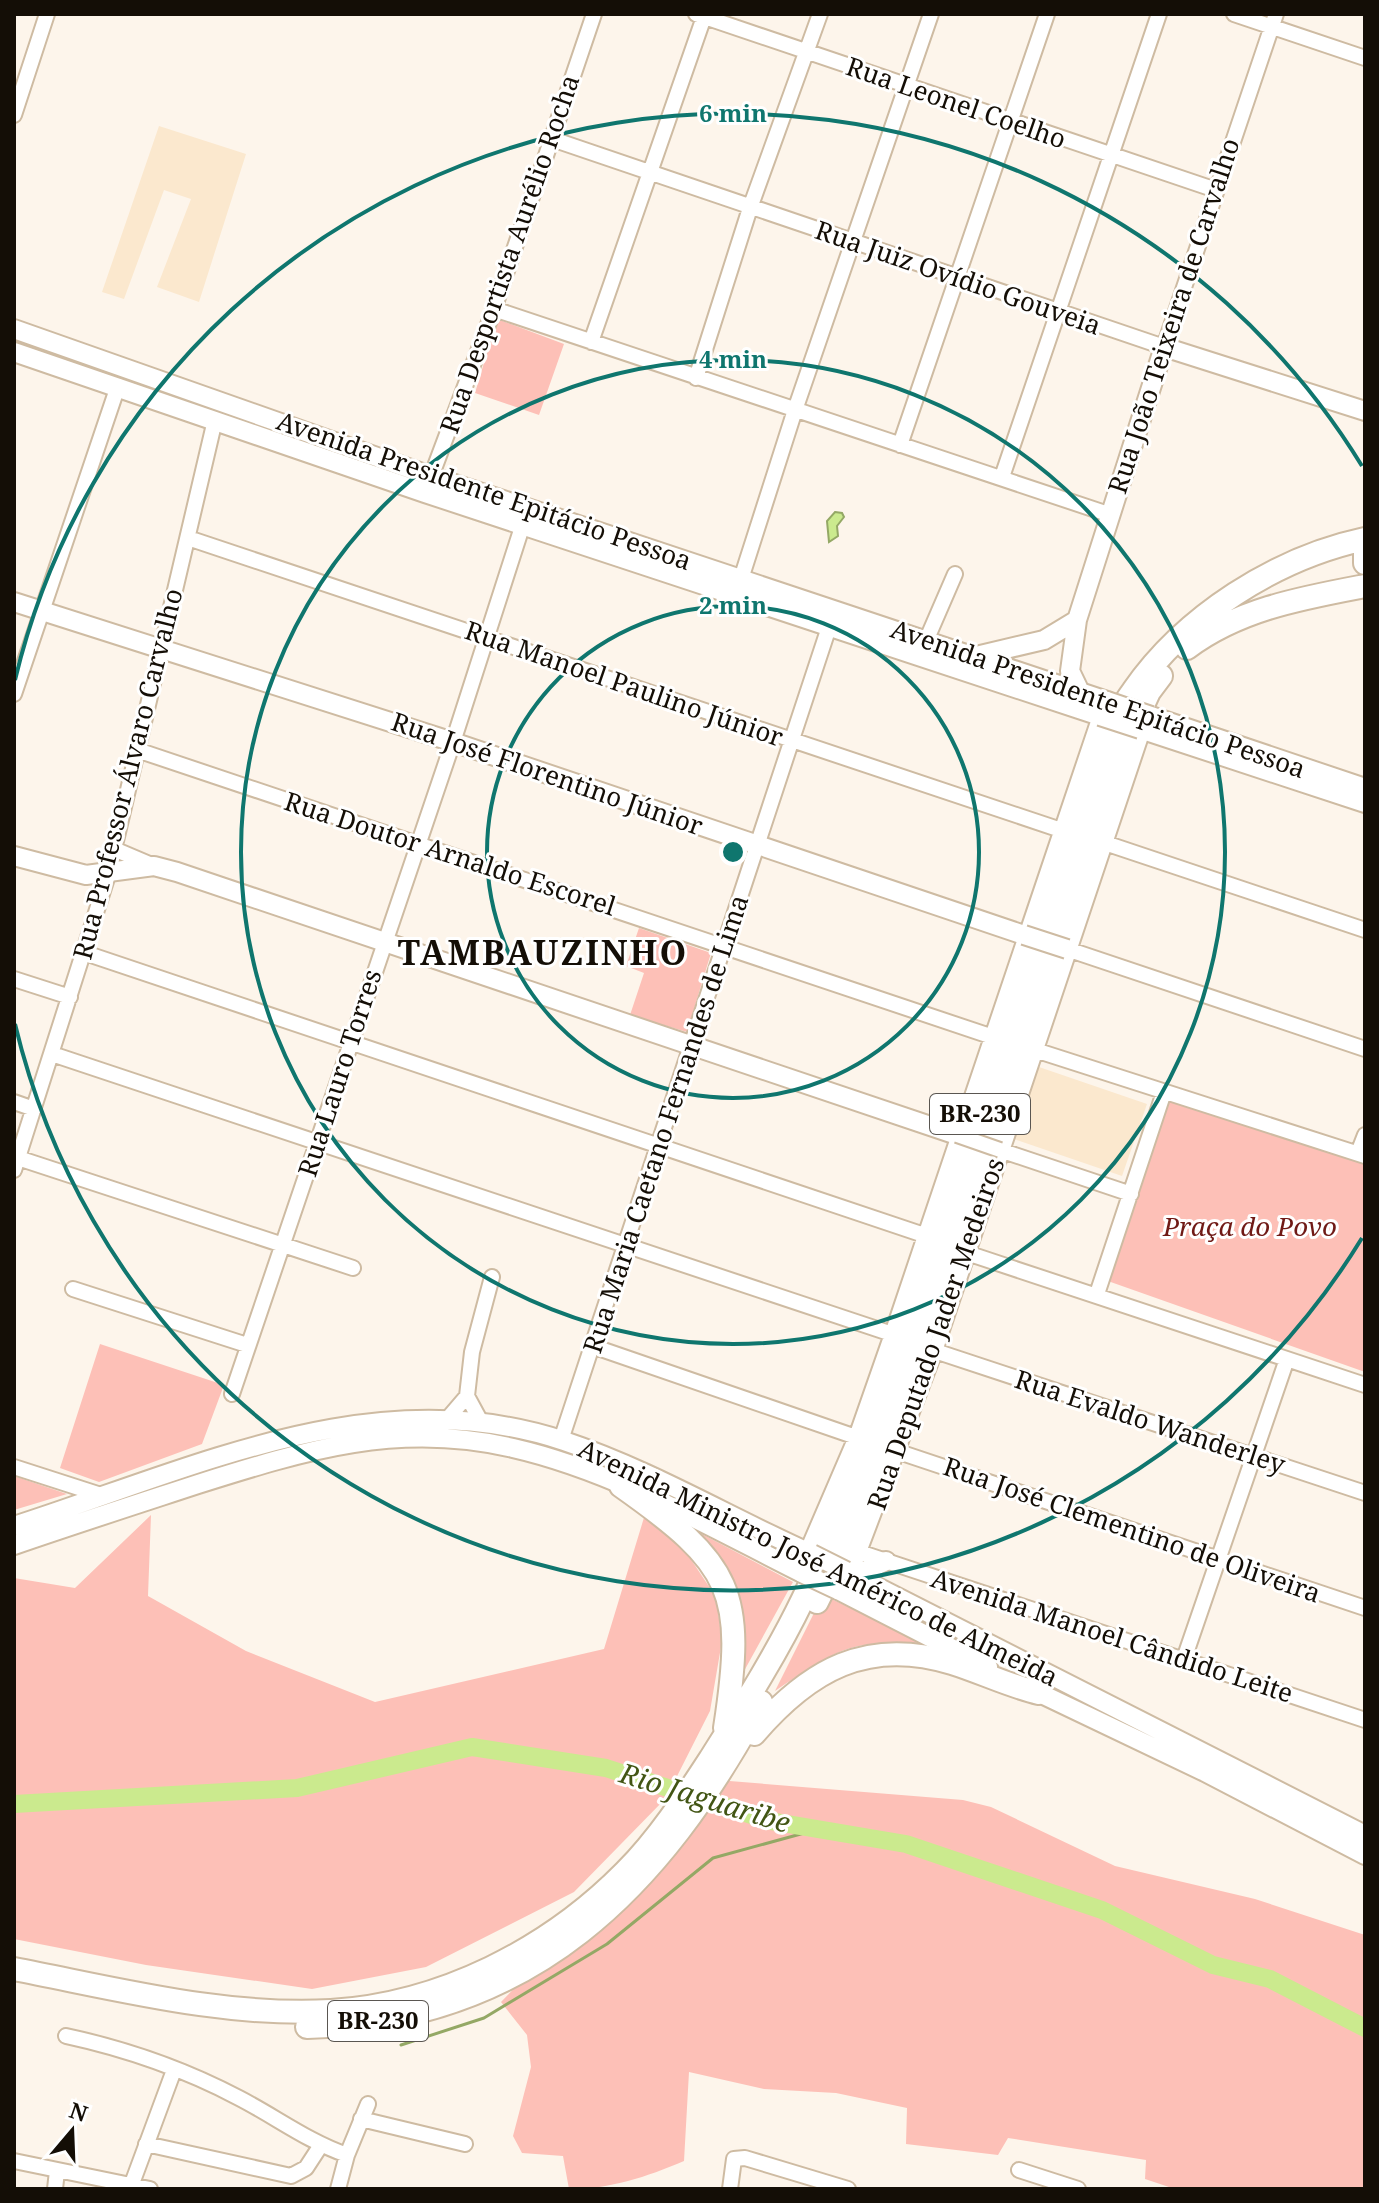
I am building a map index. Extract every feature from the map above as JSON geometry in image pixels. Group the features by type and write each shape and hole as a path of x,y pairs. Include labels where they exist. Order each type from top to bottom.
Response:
{"highway":[{"name":"BR-230","path":"714,1774 724,1737 803,1600 849,1491 1100,757 1122,708 1149,668 1208,612 1292,565 1365,539"},
{"path":"1365,552 1365,563"},
{"name":"BR-230","path":"14,1981 208,2018 305,2027 392,2018 479,1990 533,1965 611,1907 714,1774 821,1594 855,1525 1121,753 1149,692 1182,652 1228,622 1306,597 1365,586"},
{"path":"621,1486 689,1536 714,1567 726,1589 735,1646 724,1737"},
{"path":"714,1774 787,1698 830,1669 869,1656 924,1656 1039,1693"},
{"name":"BR-230","path":"14,1969 203,2006 277,2012 383,2005 466,1980 536,1943 601,1895 676,1825"}],"main road":[{"name":"Avenida Presidente Epitácio Pessoa","path":"14,329 428,485 523,524 832,618 1104,709 1365,803"},
{"name":"Rua Juiz Ovídio Gouveia","path":"1164,347 1365,411"},
{"name":"Rua João Teixeira de Carvalho","path":"1081,694 1070,671 1077,620 1108,514 1164,347"},
{"name":"Avenida Presidente Epitácio Pessoa","path":"14,352 215,420 741,579 832,618 926,641 1081,694 1104,709"},
{"name":"Rua José Florentino Júnior","path":"14,602 453,742 1067,949"},
{"path":"973,656 1044,640 1061,633 1077,620"},
{"name":"Avenida Presidente Epitácio Pessoa","path":"1145,725 1365,788"},
{"path":"14,856 62,872 108,875 154,866 383,940 957,1135"},
{"name":"Avenida Ministro José Américo de Almeida","path":"14,1526 275,1440 321,1429 412,1417 480,1420 561,1440 672,1486 855,1573 1206,1762 1365,1855"},
{"name":"Avenida Ministro José Américo de Almeida","path":"14,1545 286,1456 358,1440 406,1435 464,1439 514,1448 621,1486 838,1590 1039,1693 1206,1762 1365,1835"},
{"path":"855,1573 886,1561"}],"street":[{"path":"14,115 47,14"},
{"name":"Rua Desportista Aurélio Rocha","path":"428,485 494,309 594,14"},
{"path":"696,378 750,208 820,14"},
{"path":"741,579 795,410 931,14"},
{"path":"900,445 960,277 1047,14"},
{"path":"1002,477 1159,14"},
{"path":"1234,14 1274,20 1365,58"},
{"path":"591,342 702,15"},
{"name":"Rua Leonel Coelho","path":"702,15 806,53 1216,190"},
{"name":"Rua João Teixeira de Carvalho","path":"1164,347 1274,20"},
{"name":"Rua Juiz Ovídio Gouveia","path":"552,139 1164,347"},
{"path":"494,309 1108,514"},
{"path":"14,694 118,386"},
{"name":"Rua Professor Álvaro Carvalho","path":"16,1164 108,875 215,420"},
{"name":"Rua Lauro Torres","path":"232,1394 352,1042 383,940 453,742 523,524"},
{"name":"Rua Manoel Paulino Júnior","path":"188,538 1061,830"},
{"path":"926,641 955,574"},
{"name":"Rua Maria Caetano Fernandes de Lima","path":"561,1440 832,618"},
{"name":"Rua Deputado Jader Medeiros","path":"809,1552 856,1437 1024,935 1104,709"},
{"name":"Rua Deputado Jader Medeiros","path":"855,1573 859,1552 935,1351 1067,949 1145,725"},
{"name":"Rua Doutor Arnaldo Escorel","path":"137,750 419,842 990,1036"},
{"path":"1105,843 1365,930"},
{"path":"114,849 154,866"},
{"path":"1067,949 1365,1049"},
{"path":"85,953 924,1235"},
{"path":"14,979 70,997"},
{"path":"1035,1050 1362,1155 1365,1135"},
{"path":"52,1054 892,1334"},
{"path":"1097,1294 1164,1092"},
{"path":"14,1102 34,1109"},
{"path":"957,1135 1131,1194"},
{"path":"16,1164 353,1268"},
{"path":"967,1253 1365,1385"},
{"path":"449,1417 467,1396 475,1341 492,1277"},
{"path":"73,1289 247,1345"},
{"path":"592,1346 856,1437"},
{"name":"Rua Evaldo Wanderley","path":"935,1351 1365,1493"},
{"path":"1184,1659 1287,1359"},
{"path":"467,1396 480,1420"},
{"name":"Rua José Clementino de Oliveira","path":"899,1452 1365,1608"},
{"path":"14,1467 105,1496"},
{"name":"Avenida Manoel Cândido Leite","path":"859,1552 1365,1720"},
{"path":"855,1573 1365,1826"},
{"path":"66,2036 112,2046 238,2097 321,2145 347,2155"},
{"path":"130,2187 174,2070"},
{"path":"338,2189 347,2155 368,2104"},
{"path":"361,2119 465,2144"},
{"path":"146,2144 291,2176 306,2168 321,2145"},
{"path":"730,2189 734,2159 757,2160 842,2188"},
{"path":"14,2161 150,2189"},
{"path":"1019,2170 1078,2189"},
{"path":"55,2189 57,2171"}],"shaded area":[{"path":"159,126 246,154 199,302 157,287 191,199 164,190 124,299 102,292"},
{"path":"835,512 842,513 844,517 837,526 838,536 829,542 827,521"},
{"path":"1039,1067 1147,1104 1122,1176 1014,1139"}],"green space":[{"path":"497,319 564,344 539,415 475,393"},
{"path":"639,928 711,953 687,1032 630,1015 644,973 626,966"},
{"name":"Praça do Povo","path":"1168,1095 1365,1162 1365,1372 1105,1280"},
{"path":"100,1344 224,1385 202,1444 99,1482 60,1468"},
{"path":"14,1476 67,1494 14,1510"},
{"path":"646,1511 674,1534 716,1597 722,1641 710,1711 666,1798 574,1892 426,1967 312,1989 146,1965 14,1939 14,1578 75,1588 151,1515 148,1596 246,1651 375,1702 604,1649"},
{"path":"679,1522 793,1582 738,1682 739,1634"},
{"path":"823,1595 927,1644 879,1643 845,1650 814,1665 775,1691"},
{"path":"717,1780 963,1800 991,1807 1115,1866 1255,1899 1365,1935 1365,2189 1175,2189 1145,2179 1146,2160 1008,2138 998,2155 906,2144 907,2108 836,2093 764,2089 689,2072 684,2161 628,2181 569,2189 563,2156 522,2153 513,2136 531,2067 527,2035 501,2002"}],"waterway":[{"name":"Rio Jaguaribe","path":"14,1804 297,1788 472,1747 606,1768 770,1821 906,1844 1102,1910 1213,1965 1270,1979 1365,2028"},
{"path":"401,2045 484,2018 607,1944 713,1858 819,1829"}],"district":[{"name":"TAMBAUZINHO","path":"543,953"}]}
